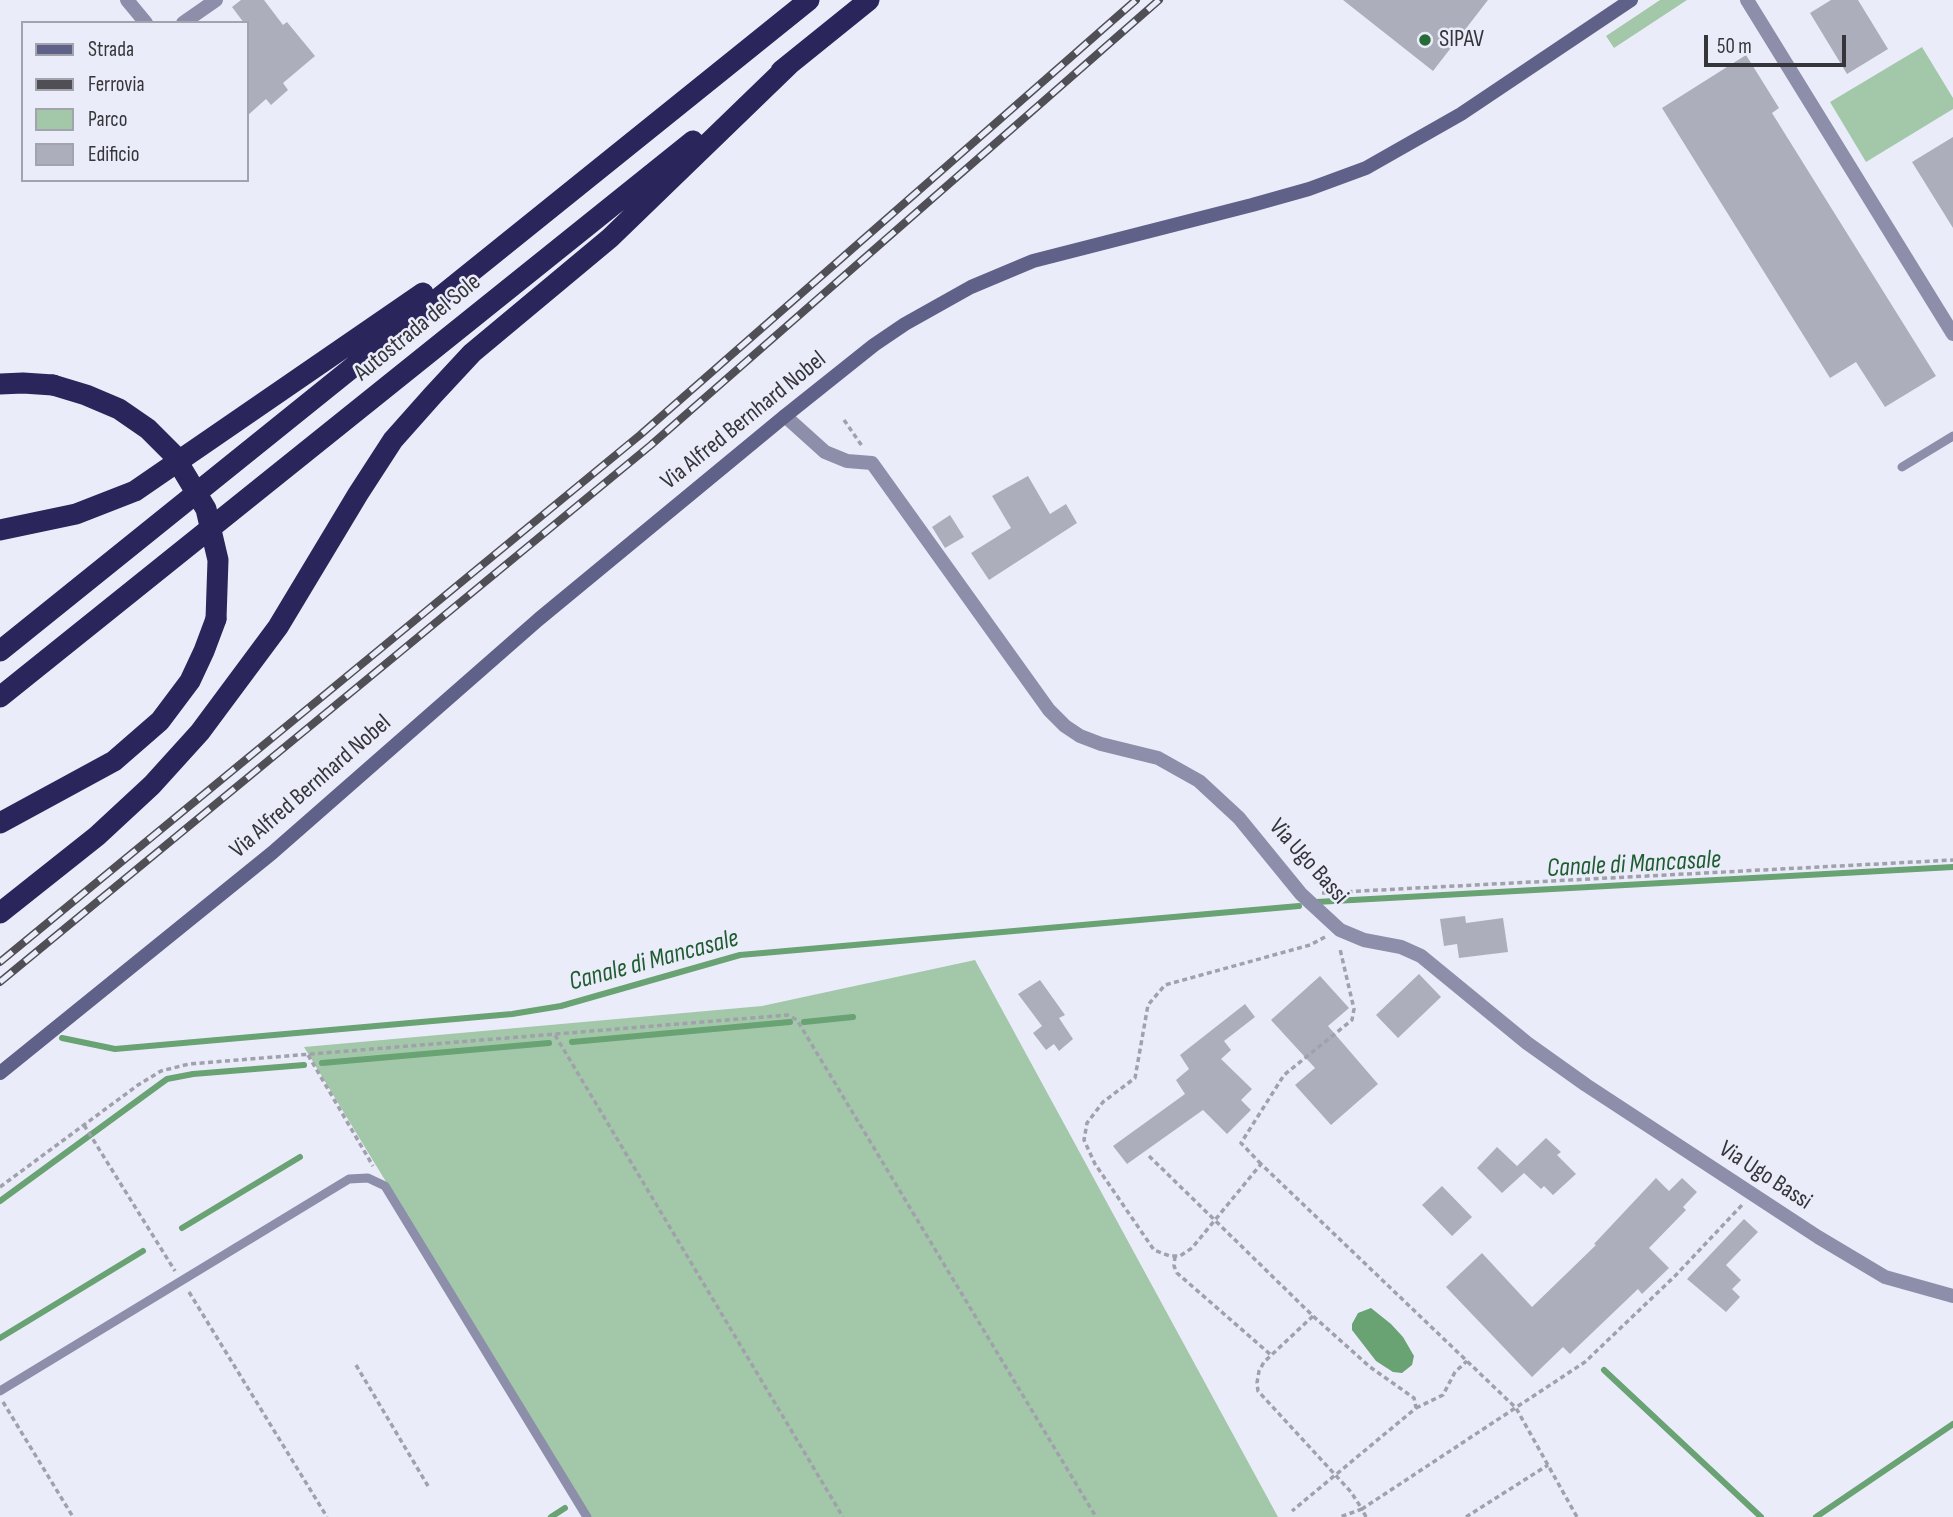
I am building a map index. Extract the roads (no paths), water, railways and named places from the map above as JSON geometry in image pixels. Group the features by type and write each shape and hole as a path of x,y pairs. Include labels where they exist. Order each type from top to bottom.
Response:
{"highway":[{"name":"Autostrada del Sole","path":"0,650 809,0"},
{"name":"Autostrada del Sole","path":"0,697 869,0"},
{"path":"0,913 97,836 152,785 200,732 278,627 393,440 433,395 481,346 610,239 792,62"},
{"path":"0,530 76,514 135,491 558,201"},
{"path":"0,384 54,385 119,409 148,429 173,454 206,509 218,560 216,619 190,681 160,720 114,761 0,823"}],"street":[{"path":"127,0 144,21"},
{"path":"186,21 216,0"},
{"name":"Via Alfred Bernhard Nobel","path":"0,1073 272,853 539,619 785,416 874,345 905,324 1003,273 1063,252 1309,189 1366,168 1461,114 1631,0"},
{"path":"1746,0 1953,334"},
{"name":"Via Ugo Bassi","path":"785,416 825,452 848,461 872,463 1049,710 1065,726 1080,736 1101,744 1158,758 1199,781 1239,818 1301,894 1335,926 1351,936 1401,947 1421,956 1527,1043 1648,1128 1885,1278 1953,1296"}],"lane":[{"path":"1902,467 1953,436"},
{"path":"0,1391 349,1179 368,1178 385,1186 585,1514 574,1517"}],"waterway":[{"name":"Canale di Mancasale","path":"1316,902 1953,867"},
{"name":"Canale di Mancasale","path":"62,1038 115,1049 512,1014 561,1006 740,955 1299,906"},
{"path":"804,1022 853,1017"},
{"path":"572,1042 790,1022"},
{"path":"322,1063 549,1043"},
{"path":"0,1201 167,1079 193,1074 304,1065"},
{"path":"182,1228 300,1157"},
{"path":"0,1338 143,1251"},
{"path":"1604,1370 1761,1517"},
{"path":"1816,1517 1953,1424"},
{"path":"551,1517 565,1508"}],"railway":[{"path":"0,962 640,435 1136,0"},
{"path":"0,982 651,445 1159,0"}],"place":[{"name":"SIPAV","path":"1425,40"}]}
